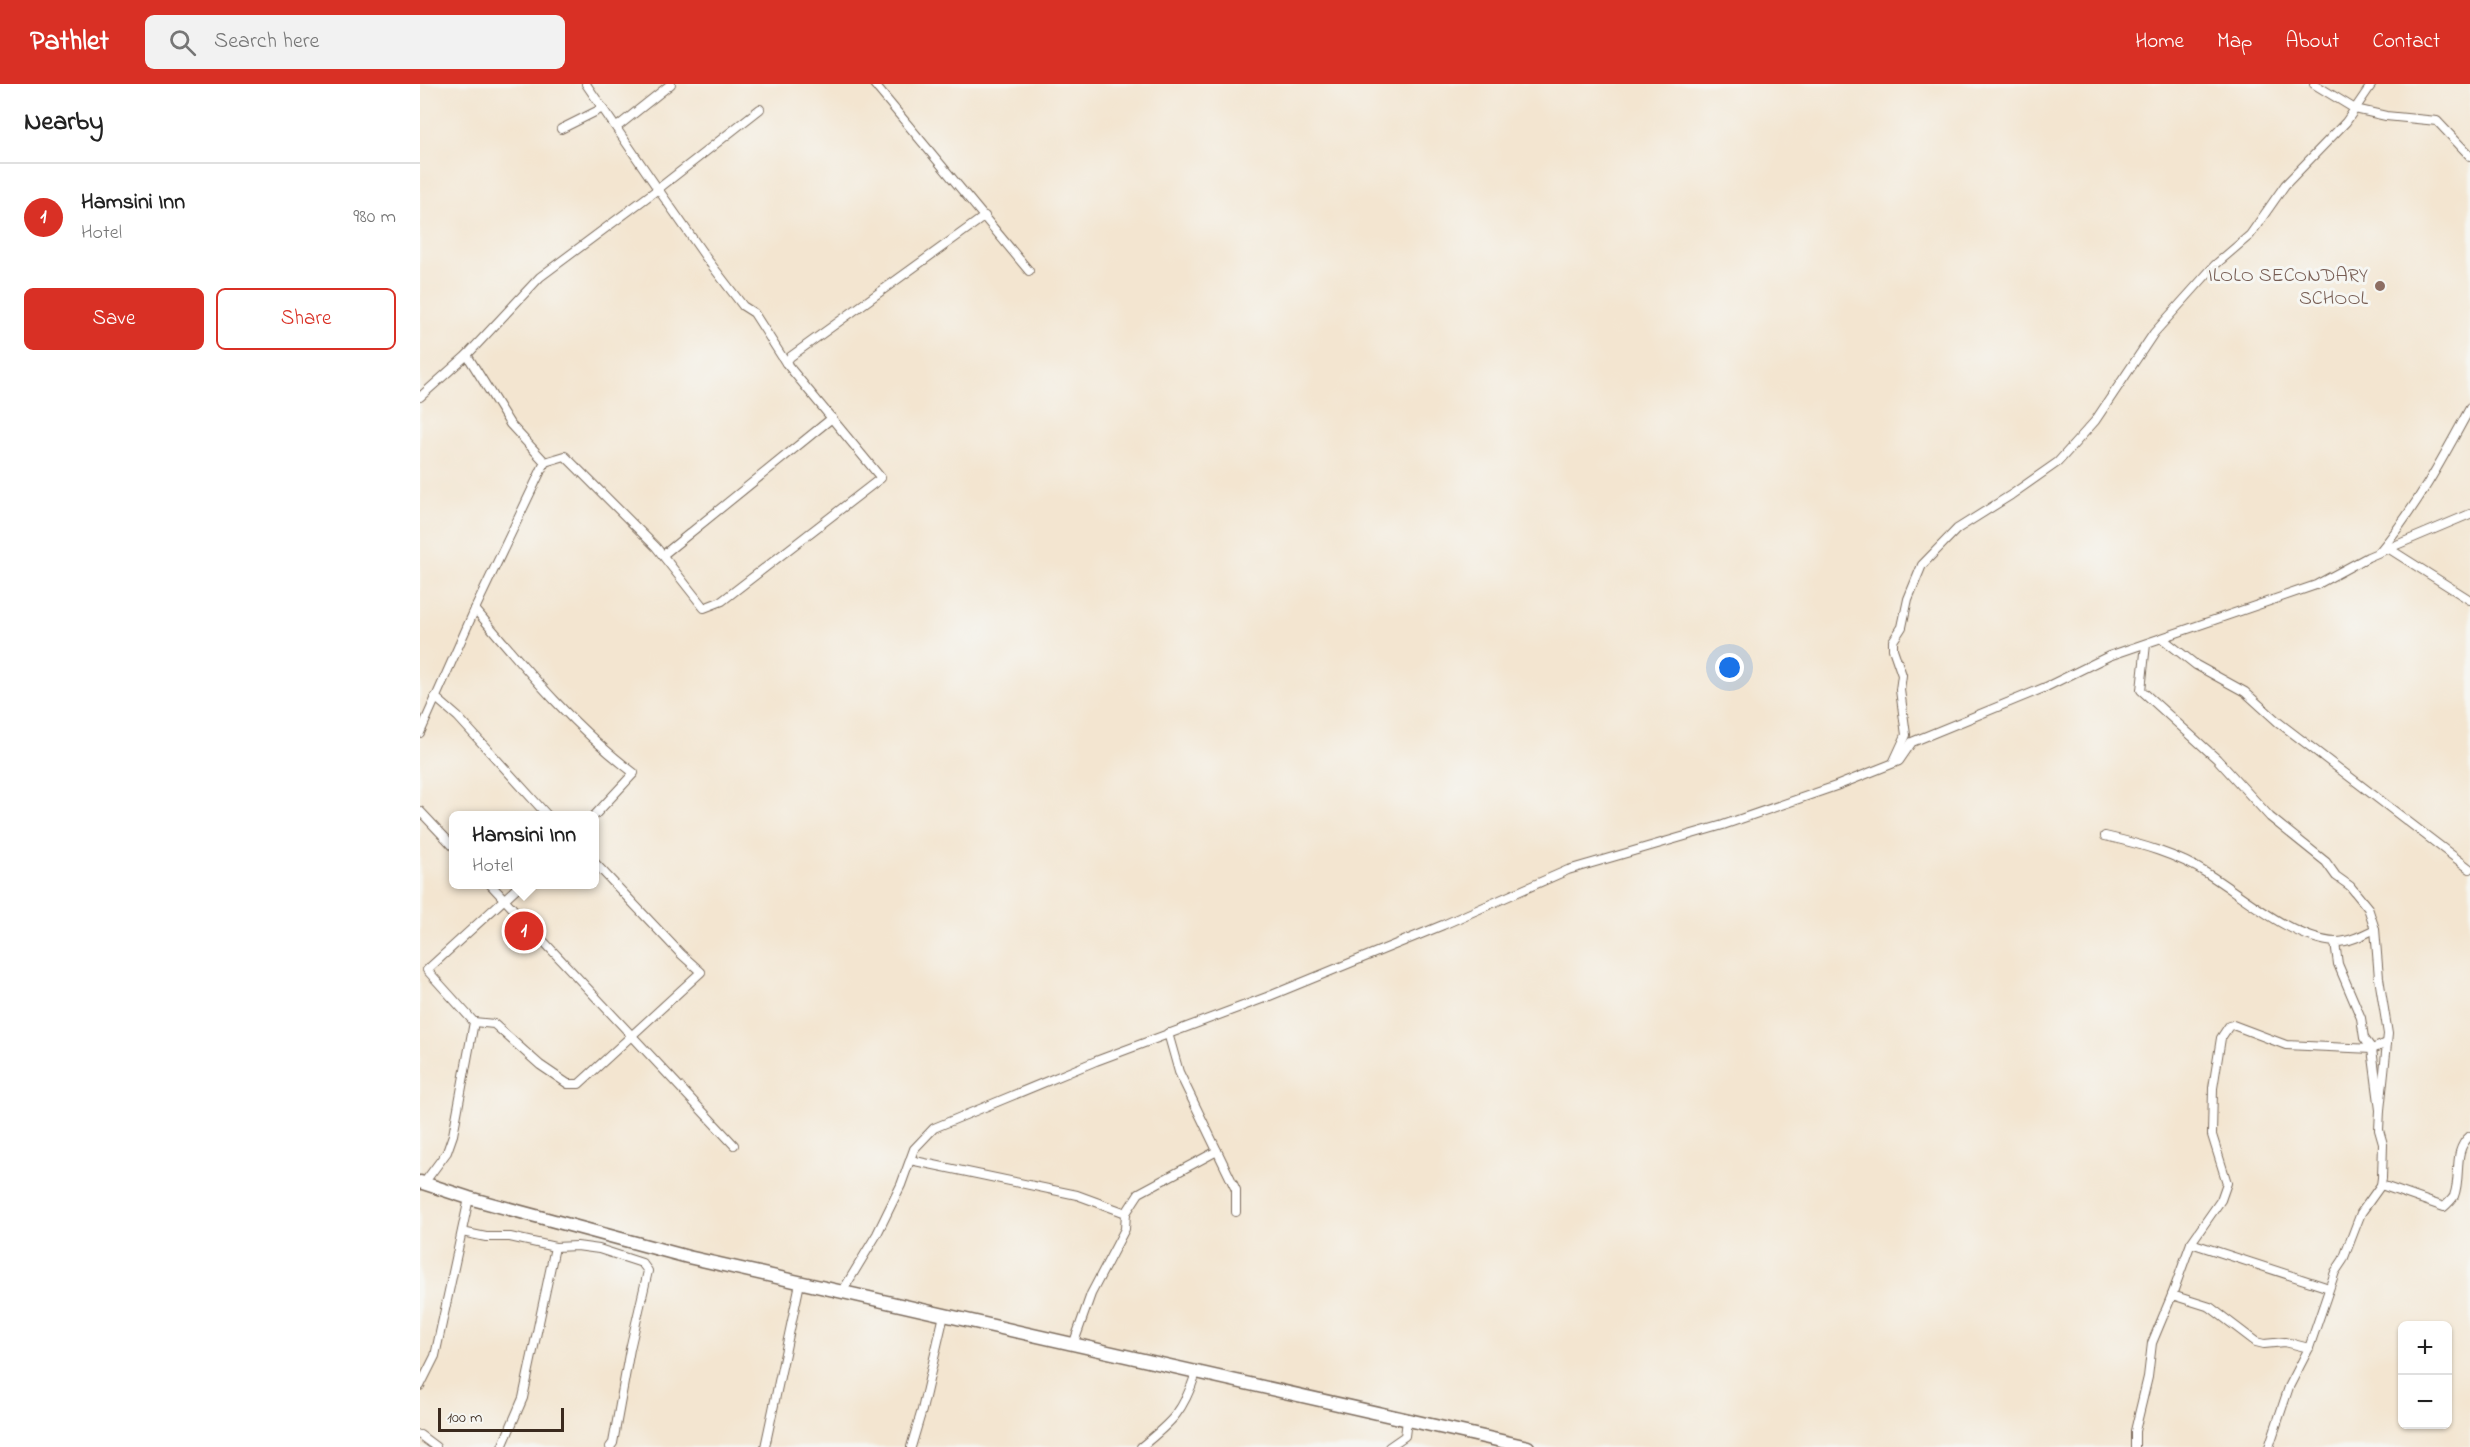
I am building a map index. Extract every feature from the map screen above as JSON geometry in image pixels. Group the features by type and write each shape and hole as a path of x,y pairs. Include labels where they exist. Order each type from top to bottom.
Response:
{"highway":[{"path":"422,1183 469,1198 688,1257 1528,1447"}],"street":[{"path":"420,733 475,609 545,462 565,456 663,555 704,608 722,602 881,478 786,363 754,313 743,306 714,268 586,84"},
{"path":"616,127 671,84"},
{"path":"874,84 1029,271"},
{"path":"2314,84 2355,109 2386,116 2437,121 2470,156"},
{"path":"1894,763 1906,735 1900,690 1902,675 1893,649 1893,640 1902,627 1908,599 1922,565 1957,529 2058,462 2095,421 2154,333 2216,265 2250,235 2285,185 2346,122 2372,84"},
{"path":"561,129 603,108"},
{"path":"420,397 467,355 540,277 760,109"},
{"path":"786,363 790,357 985,216"},
{"path":"467,355 510,424 545,462"},
{"path":"2379,552 2400,526 2422,492 2470,408"},
{"path":"663,555 832,418"},
{"path":"842,1292 877,1234 902,1185 914,1149 934,1128 1168,1033 1267,997 1421,934 1568,870 1723,825 1836,786 1894,763 1899,760 1912,742 2046,687 2109,656 2316,585 2379,552 2470,514"},
{"path":"2388,548 2470,600"},
{"path":"475,609 528,671 605,751 634,773 599,811"},
{"path":"2163,639 2196,665 2245,692 2278,722 2470,869"},
{"path":"2146,644 2141,690 2217,759 2270,817 2326,862 2336,876 2350,886 2367,908 2375,929 2379,978 2388,1034 2379,1130 2384,1160 2381,1185 2361,1213 2343,1260 2328,1288 2308,1348 2289,1387 2270,1447"},
{"path":"435,697 458,717 544,811"},
{"path":"420,811 449,842"},
{"path":"2105,836 2163,853 2198,869 2269,916 2305,934 2335,942 2357,937 2375,929"},
{"path":"516,889 427,970 474,1022 494,1024 540,1065 568,1084 579,1084 701,972 599,867"},
{"path":"494,889 734,1145"},
{"path":"2335,942 2338,964 2361,1018 2364,1038 2372,1049 2380,1110"},
{"path":"422,1183 447,1152 453,1135 474,1022"},
{"path":"2134,1447 2135,1431 2148,1377 2152,1343 2191,1243 2221,1200 2227,1183 2212,1135 2212,1088 2221,1038 2229,1026 2233,1025 2286,1045 2372,1049 2387,1043"},
{"path":"1168,1033 1179,1072 1236,1190 1236,1212"},
{"path":"2381,1185 2445,1207 2454,1196 2459,1167 2459,1150 2470,1136"},
{"path":"1073,1345 1091,1293 1125,1229 1126,1213 1139,1192 1217,1151"},
{"path":"910,1160 1077,1195 1126,1213"},
{"path":"420,1386 435,1356 469,1198"},
{"path":"462,1232 555,1247 577,1246 599,1249 642,1263 648,1271 630,1349 614,1443 610,1447"},
{"path":"2191,1243 2328,1288"},
{"path":"502,1447 523,1398 555,1247"},
{"path":"765,1447 800,1283"},
{"path":"2172,1295 2210,1307 2256,1342 2264,1344 2285,1342 2308,1348"},
{"path":"911,1447 944,1315"},
{"path":"1141,1447 1168,1425 1187,1401 1196,1373"},
{"path":"1389,1447 1405,1436 1407,1420"},
{"path":"420,1435 436,1447"}],"place":[{"name":"ILOLO SECONDARY SCHOOL","path":"2380,286"},
{"name":"Hamsini Inn","path":"524,931"}]}
